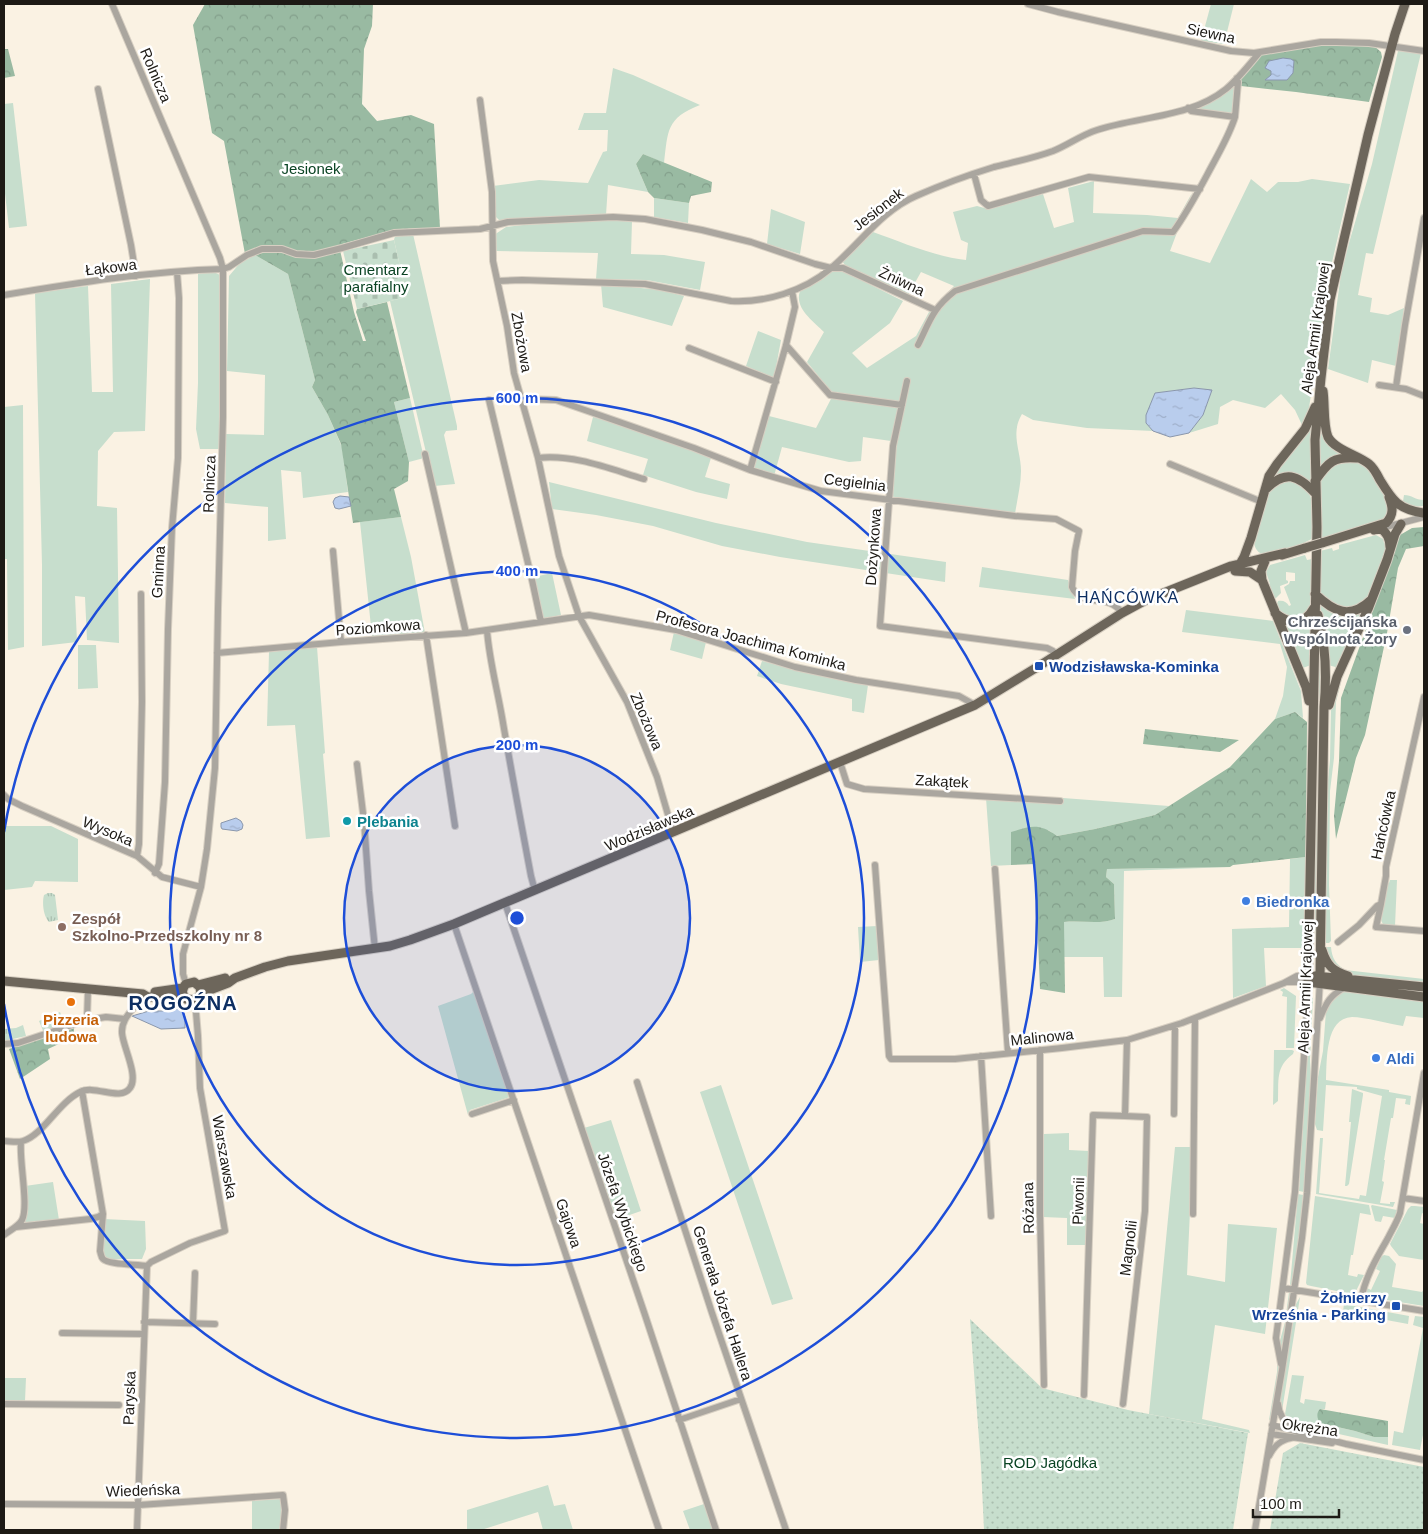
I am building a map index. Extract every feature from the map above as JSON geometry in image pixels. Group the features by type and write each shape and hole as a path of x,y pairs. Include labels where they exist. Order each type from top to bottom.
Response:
{"main road":[{"name":"Aleja Armii Krajowej","path":"1308,978 1315,605 1315,481 1318,403 1330,300 1337,267 1368,136 1392,46 1406,4"},
{"path":"1321,378 1328,438 1336,445 1372,466 1386,490 1392,506 1392,516 1383,526 1388,536 1390,550"},
{"path":"1262,580 1238,567 1251,538 1269,476 1305,429 1318,403"},
{"path":"1315,481 1325,467 1334,460 1345,457 1359,458"},
{"path":"1265,490 1270,484 1281,478 1292,477 1305,483 1316,493"},
{"path":"1386,490 1401,507 1424,514"},
{"path":"1324,725 1337,677 1368,609 1400,524"},
{"name":"Wodzisławska","path":"198,997 235,978 265,967 375,949 410,940 454,924 975,705 1122,613 1153,597 1185,584 1200,581 1238,567 1383,526"},
{"path":"1251,538 1252,548 1264,559 1261,570 1262,580 1306,687 1313,717"},
{"path":"1315,594 1331,608 1344,612 1360,609 1371,599"},
{"name":"Aleja Armii Krajowej","path":"1315,605 1326,660 1320,980"},
{"path":"1275,612 1283,619 1294,622 1306,618 1315,605"},
{"path":"1320,945 1326,960 1333,969 1357,980"},
{"name":"Wodzisławska","path":"198,985 228,977 235,978"},
{"path":"1308,978 1346,987 1424,997"},
{"path":"1320,980 1357,980 1424,987"},
{"path":"4,982 143,994 148,992 184,990 191,982 198,985 201,989 198,997 189,1000 184,990"}],"street":[{"name":"Rolnicza","path":"112,4 223,269 223,417 215,768 207,849 201,887 183,954 184,990"},
{"name":"Siewna","path":"1028,4 1222,49 1259,53 1321,42 1369,43 1424,51"},
{"name":"Jesionek","path":"498,281 645,284 744,302 792,291 819,277 831,268 879,221 905,202 974,174 1052,151 1096,130 1171,113 1210,99 1226,89 1259,53"},
{"name":"Żniwna","path":"492,227 508,222 613,217 645,219 751,242 815,264 831,268 842,268 935,310 942,301 955,292 1143,231 1173,232 1187,213 1231,131 1235,117 1237,78"},
{"path":"98,89 136,276"},
{"name":"Zbożowa","path":"480,100 492,192 493,261 507,326 514,373 538,458 560,561 579,616 628,702 657,777 673,832"},
{"path":"1188,108 1191,111 1235,117"},
{"path":"974,174 980,200 988,206 1089,177 1200,189"},
{"path":"1396,387 1424,218"},
{"path":"223,269 247,255 262,249 282,249 296,254 314,255 394,233 492,227"},
{"name":"Łąkowa","path":"4,295 136,276 223,269"},
{"name":"Gminna","path":"155,873 159,864 165,782 172,528 178,458 179,298 177,272"},
{"path":"750,470 776,382 795,307 792,291"},
{"path":"918,345 935,310"},
{"path":"786,345 830,395 902,405"},
{"path":"689,348 776,382"},
{"name":"Dożynkowa","path":"907,381 893,446 880,626 1047,648 1053,650 1056,655"},
{"path":"1379,385 1406,389 1424,396"},
{"name":"Cegielnia","path":"522,399 556,400 694,448 750,470 821,491 1015,516 1056,519 1079,531 1075,551 1072,588 1082,598 1113,604 1122,613"},
{"path":"489,400 532,580 540,622"},
{"path":"425,454 466,633"},
{"path":"538,458 574,459 644,478"},
{"path":"1170,464 1262,502"},
{"name":"Wodzisławska","path":"1383,526 1400,524 1424,514"},
{"name":"Wodzisławska","path":"1383,526 1424,514"},
{"path":"333,551 341,642"},
{"path":"137,856 139,844 142,702 141,594"},
{"name":"Profesora Joachima Kominka","path":"579,616 590,615 676,630 795,667 856,680 959,696 975,705"},
{"name":"Poziomkowa","path":"217,653 466,633 579,616"},
{"path":"487,630 489,651 535,891"},
{"path":"426,635 455,826"},
{"name":"Hańcówka","path":"1424,697 1386,867 1376,928 1424,931"},
{"name":"Zakątek","path":"840,762 847,784 864,789 1060,801"},
{"path":"357,764 375,949"},
{"name":"Wysoka","path":"4,794 8,799 22,806 137,856 155,873 169,880 201,887"},
{"name":"Malinowa","path":"875,865 889,1056 891,1059 956,1059 1127,1040 1175,1026 1284,983 1296,976 1308,978"},
{"path":"995,869 1008,1053"},
{"name":"Józefa Wybickiego","path":"505,903 716,1530"},
{"path":"1338,942 1380,904"},
{"name":"Gajowa","path":"454,924 660,1530"},
{"name":"Aleja Armii Krajowej","path":"1282,1370 1276,1338 1284,1288 1296,1180 1308,978"},
{"name":"Aleja Armii Krajowej","path":"1255,1530 1282,1370 1306,1193 1320,980"},
{"path":"1318,1024 1328,999 1346,987"},
{"path":"87,1020 88,989"},
{"path":"4,1141 21,1142 31,1138 68,1099 82,1091 94,1090 117,1094 124,1093 131,1088 133,1077 122,1035 124,1019 143,994"},
{"name":"Warszawska","path":"147,1266 166,1254 190,1243 225,1232 200,1088 198,997"},
{"path":"4,1044 18,1043 87,1020 106,1017 124,1019"},
{"path":"1193,1214 1195,1018"},
{"path":"1174,1114 1175,1026"},
{"path":"1125,1116 1127,1040"},
{"name":"Różana","path":"1040,1050 1040,1213 1044,1385"},
{"path":"981,1056 991,1216"},
{"path":"1361,1301 1368,1277 1398,1221 1424,1077"},
{"name":"Generała Józefa Hallera","path":"637,1082 786,1530"},
{"path":"82,1091 103,1214 101,1257 111,1262 147,1266"},
{"path":"472,1114 514,1100"},
{"name":"Piwonii","path":"1084,1395 1093,1115 1125,1116"},
{"name":"Magnolii","path":"1123,1404 1145,1211 1147,1117 1125,1116"},
{"path":"4,1235 16,1227 22,1220 24,1208 20,1154 21,1142"},
{"path":"1403,1198 1424,1202"},
{"path":"16,1227 90,1219 103,1214"},
{"name":"Paryska","path":"137,1530 147,1266"},
{"path":"193,1323 195,1272"},
{"path":"1284,1288 1424,1311"},
{"path":"144,1322 215,1324"},
{"path":"62,1333 144,1334"},
{"path":"1265,1466 1270,1453 1277,1443 1295,1435 1281,1417 1277,1398"},
{"path":"679,1420 741,1399"},
{"path":"4,1404 119,1405"},
{"name":"Okrężna","path":"1272,1429 1295,1435 1315,1435 1346,1444 1424,1460"},
{"name":"Wiedeńska","path":"4,1504 139,1505 283,1495 285,1510 283,1530"}],"green space":[{"name":"Jesionek","path":"205,4 373,4 372,26 364,49 362,104 377,121 411,115 434,124 440,228 399,229 342,244 340,250 354,312 363,341 366,341 356,312 357,309 387,302 410,398 394,402 409,462 408,481 394,489 401,517 353,523 341,444 328,415 312,387 315,380 288,274 255,255 245,254 224,141 212,133 193,25"},
{"path":"1211,4 1234,4 1224,44 1201,41"},
{"path":"1323,45 1373,45 1381,52 1382,57 1369,102 1241,86 1239,78 1261,55"},
{"path":"4,49 8,49 15,76 4,78"},
{"path":"1398,51 1421,53 1373,254 1366,253 1358,295 1372,298 1370,312 1388,315 1404,308 1396,366 1372,360 1368,383 1328,369 1341,274 1372,164"},
{"path":"613,68 700,105 681,115 671,127 668,134 664,163 643,154 636,164 648,192 608,185 606,215 499,220 495,216 493,186 539,180 588,183 603,152 607,151 608,130 578,130 584,113 606,113"},
{"path":"1235,85 1232,112 1228,114 1196,109"},
{"path":"13,103 27,226 9,228 4,185 4,104"},
{"path":"643,154 712,182 711,192 691,196 689,203 654,198 648,192 636,164"},
{"path":"1251,179 1267,192 1278,182 1298,182 1312,179 1350,184 1328,280 1309,408 1302,425 1295,410 1281,394 1265,408 1233,400 1220,407 1218,424 1189,433 1203,415 1212,390 1194,388 1155,393 1146,423 1153,431 1087,428 1033,420 1022,414 1016,436 1021,471 1015,514 888,496 891,441 863,437 861,461 849,462 782,447 774,476 752,468 769,416 816,428 832,397 829,389 807,362 824,332 802,309 799,297 800,291 823,279 833,270 843,271 903,301 890,323 852,353 867,368 916,336 929,312 954,286 921,272 908,295 845,265 842,261 873,232 931,252 966,260 968,243 961,240 953,212 977,206 988,209 1043,194 1054,228 1074,222 1068,188 1094,181 1093,213 1178,218 1192,193 1170,251 1210,263"},
{"path":"654,198 689,203 688,223 654,217"},
{"path":"771,209 805,222 800,254 767,244"},
{"path":"614,220 632,221 631,254 664,255 705,262 700,290 647,280 596,279 598,253 496,251 494,235 506,227"},
{"path":"413,234 457,426 457,430 446,431 444,435 455,484 434,486 390,301 407,297 394,240 395,236"},
{"name":"Cmentarz parafialny","path":"394,240 407,297 357,309 343,251"},
{"path":"255,255 288,274 315,380 312,387 328,415 342,447 348,492 303,498 301,472 281,470 286,539 268,541 268,507 225,503 226,434 264,435 265,375 227,371 229,276 240,263"},
{"path":"198,273 216,273 220,275 219,449 200,449 196,429"},
{"path":"150,279 145,431 114,432 98,451 97,506 117,508 119,643 87,640 85,597 75,596 77,642 42,646 42,565 35,293 88,286 92,392 113,392 111,284"},
{"path":"601,284 661,290 684,296 672,326 603,307"},
{"path":"758,331 781,340 774,378 746,366"},
{"path":"410,398 424,458 409,462 394,402"},
{"path":"23,405 24,647 8,650 7,559 4,559 4,407"},
{"path":"593,417 654,434 711,458 705,477 730,484 727,499 696,492 643,475 648,459 587,441"},
{"path":"1311,423 1314,423 1312,482 1289,473 1273,477"},
{"path":"1320,424 1343,453 1328,459 1319,468"},
{"path":"1342,461 1358,462 1368,468 1390,503 1386,519 1321,539 1320,485 1328,471"},
{"path":"1286,481 1297,483 1309,494 1313,510 1313,538 1280,552 1262,554 1256,549 1254,541 1268,493 1273,487"},
{"path":"549,482 716,523 807,542 946,562 945,582 780,557 722,546 653,526 552,509"},
{"path":"1404,495 1424,500 1424,506 1408,504 1403,501"},
{"path":"401,517 411,557 425,633 372,636 360,522"},
{"path":"1424,527 1424,546 1406,549 1398,568 1387,633 1365,735 1356,758 1336,839 1334,816 1339,761 1341,698 1400,535 1412,528"},
{"path":"1376,535 1383,539 1384,543 1388,543 1376,581 1369,595 1360,604 1353,606 1340,607 1333,605 1323,596 1319,586 1320,551 1332,548 1333,551 1339,549 1339,545"},
{"path":"1305,555 1307,560 1312,559 1313,585 1310,604 1302,616 1292,618 1284,615 1276,606 1278,601 1285,602 1289,606 1291,605 1284,587 1289,584 1290,581 1295,581 1295,573 1286,572 1288,583 1280,586 1281,593 1276,598 1272,597 1267,586 1270,584 1266,572 1270,565"},
{"path":"982,567 1068,580 1075,599 979,587"},
{"path":"552,573 561,615 542,619 534,577"},
{"path":"1320,605 1331,612 1341,615 1363,611 1339,668 1328,665"},
{"path":"1186,610 1273,621 1301,691 1303,718 1295,712 1275,719 1283,696 1287,667 1280,644 1182,632"},
{"path":"1311,619 1311,665 1300,669 1282,623 1291,626"},
{"path":"674,632 706,642 702,659 670,650"},
{"path":"78,645 96,645 98,688 78,689"},
{"path":"317,647 330,837 306,839 295,725 267,726 269,652"},
{"path":"762,661 868,685 864,713 852,711 852,699 781,684 757,676"},
{"path":"1317,668 1324,669 1317,943 1315,943 1313,881"},
{"path":"1343,674 1336,702 1334,758 1330,791 1329,885 1331,941 1324,943 1331,705 1333,695"},
{"path":"1295,712 1307,722 1306,857 1233,865 1230,867 1107,869 1106,877 1114,884 1115,919 1103,922 1064,922 1065,993 1040,989 1035,864 1011,865 1011,832 1024,828 1040,827 1057,836 1155,815 1230,767 1275,719"},
{"path":"1145,729 1239,740 1220,752 1143,744"},
{"path":"986,798 1062,804 1063,798 1169,806 1155,815 1057,836 1048,830 1011,833 1011,865 991,866"},
{"path":"4,826 51,826 78,839 78,882 35,881 32,887 4,890"},
{"path":"1306,857 1303,948 1264,948 1266,986 1233,998 1232,929 1289,927 1290,859"},
{"path":"1230,867 1124,871 1122,997 1104,997 1103,957 1064,957 1064,922 1103,922 1115,919 1114,884 1106,877 1107,869"},
{"path":"1390,880 1397,880 1395,926 1384,925 1381,921 1382,904 1387,883"},
{"path":"48,893 55,895 58,920 49,922 45,916 43,905 44,895"},
{"path":"877,926 879,960 860,962 858,927"},
{"path":"1323,947 1331,947 1335,961 1345,970 1424,979 1424,984 1350,975 1335,967"},
{"path":"1284,988 1296,996 1294,1048 1286,1048 1287,997 1282,996 1283,992 1280,990"},
{"path":"1345,990 1424,1001 1424,1018 1406,1016 1403,1026 1357,1017 1343,1019 1337,1024 1329,1041 1326,1080 1389,1090 1389,1092 1411,1096 1410,1105 1405,1104 1406,1099 1396,1098 1384,1160 1382,1181 1384,1182 1380,1203 1390,1204 1390,1202 1395,1202 1393,1207 1316,1194 1320,1138 1323,1138 1319,1193 1359,1199 1360,1195 1366,1196 1382,1096 1357,1089 1357,1087 1326,1085 1323,1131 1317,1130 1315,1124 1318,1077 1323,1051 1326,1011 1331,1002"},
{"path":"474,991 510,1097 470,1110 468,1115 438,1006 471,994"},
{"path":"1311,998 1313,998 1310,1059 1311,1080 1304,1192 1299,1191"},
{"path":"60,1012 65,1024 44,1033 39,1021"},
{"path":"23,1025 26,1036 4,1041 4,1029"},
{"path":"74,1028 74,1037 48,1049 50,1059 20,1079 9,1049"},
{"path":"1274,1050 1294,1051 1281,1069 1278,1081 1278,1101 1273,1105"},
{"path":"721,1085 793,1299 772,1305 700,1092"},
{"path":"1352,1089 1363,1093 1363,1095 1349,1184 1345,1186 1351,1122 1349,1122"},
{"path":"611,1120 641,1211 615,1220 584,1128"},
{"path":"1069,1133 1069,1150 1089,1151 1086,1245 1067,1245 1067,1218 1043,1217 1044,1134"},
{"path":"1175,1147 1193,1147 1187,1275 1225,1282 1228,1224 1277,1228 1265,1334 1215,1325 1202,1419 1249,1430 1250,1433 1149,1414"},
{"path":"53,1182 59,1220 24,1223 28,1212 25,1186"},
{"path":"1298,1194 1303,1195 1300,1229 1292,1284 1290,1285"},
{"path":"1315,1196 1369,1205 1371,1215 1360,1213 1353,1255 1351,1255 1348,1275 1357,1277 1358,1274 1364,1275 1355,1293 1311,1286 1306,1283"},
{"path":"1372,1205 1397,1210 1395,1218 1383,1216 1381,1222 1375,1221"},
{"path":"1411,1206 1424,1207 1424,1214 1422,1213 1420,1223 1424,1224 1424,1260 1399,1256 1390,1244"},
{"path":"104,1219 145,1221 146,1249 142,1259 108,1259 105,1256 102,1246"},
{"path":"1384,1255 1389,1256 1396,1264 1392,1287 1422,1292 1424,1289 1424,1306 1366,1295 1367,1288 1371,1290 1380,1271 1376,1269 1381,1257"},
{"path":"1289,1292 1291,1292 1271,1419 1269,1420 1277,1372 1278,1348 1285,1322"},
{"path":"1300,1297 1282,1411 1280,1400 1296,1304"},
{"path":"1344,1304 1409,1316 1408,1324 1343,1312"},
{"path":"1415,1316 1424,1317 1424,1430 1420,1450 1392,1445 1394,1431 1403,1433 1423,1328 1413,1325"},
{"name":"ROD Jagódka","path":"970,1319 1042,1388 1128,1410 1248,1433 1233,1530 984,1530"},
{"path":"1292,1375 1304,1376 1300,1402 1304,1404 1305,1399 1326,1402 1325,1409 1320,1409 1320,1423 1374,1437 1388,1437 1388,1445 1303,1426 1290,1421 1285,1414"},
{"path":"4,1378 26,1378 25,1401 4,1401"},
{"path":"1320,1409 1388,1421 1388,1437 1374,1437 1320,1423 1317,1416"},
{"path":"1300,1443 1424,1467 1424,1530 1270,1530 1283,1453"},
{"path":"548,1485 554,1506 565,1504 573,1530 543,1530 538,1512 481,1530 467,1530 467,1510"},
{"path":"280,1499 283,1514 279,1530 252,1530 252,1501"},
{"path":"704,1504 713,1530 690,1530 683,1511"}],"water":[{"path":"1283,58 1294,61 1293,73 1287,80 1265,80 1271,75 1271,71 1265,68 1269,61"},
{"path":"1194,388 1212,390 1203,415 1189,433 1170,437 1153,431 1146,423 1146,415 1155,393"},
{"path":"340,496 349,497 351,506 335,508 333,502 335,498"},
{"path":"236,818 241,821 242,829 237,831 222,829 221,823"},
{"path":"182,1009 185,1017 185,1028 161,1029 132,1016 149,1011"}],"place":[{"name":"Chrześcijańska Wspólnota Żory","path":"1407,630"},
{"name":"Wodzisławska-Kominka","path":"1039,666"},
{"name":"Plebania","path":"347,821"},
{"name":"Biedronka","path":"1246,901"},
{"name":"Zespół Szkolno-Przedszkolny nr 8","path":"62,927"},
{"name":"Pizzeria ludowa","path":"71,1002"},
{"name":"Aldi","path":"1376,1058"},
{"name":"Żołnierzy Września - Parking","path":"1396,1306"}],"district":[{"name":"HAŃCÓWKA","path":"1128,597"},
{"name":"ROGOŹNA","path":"183,1003"}]}
